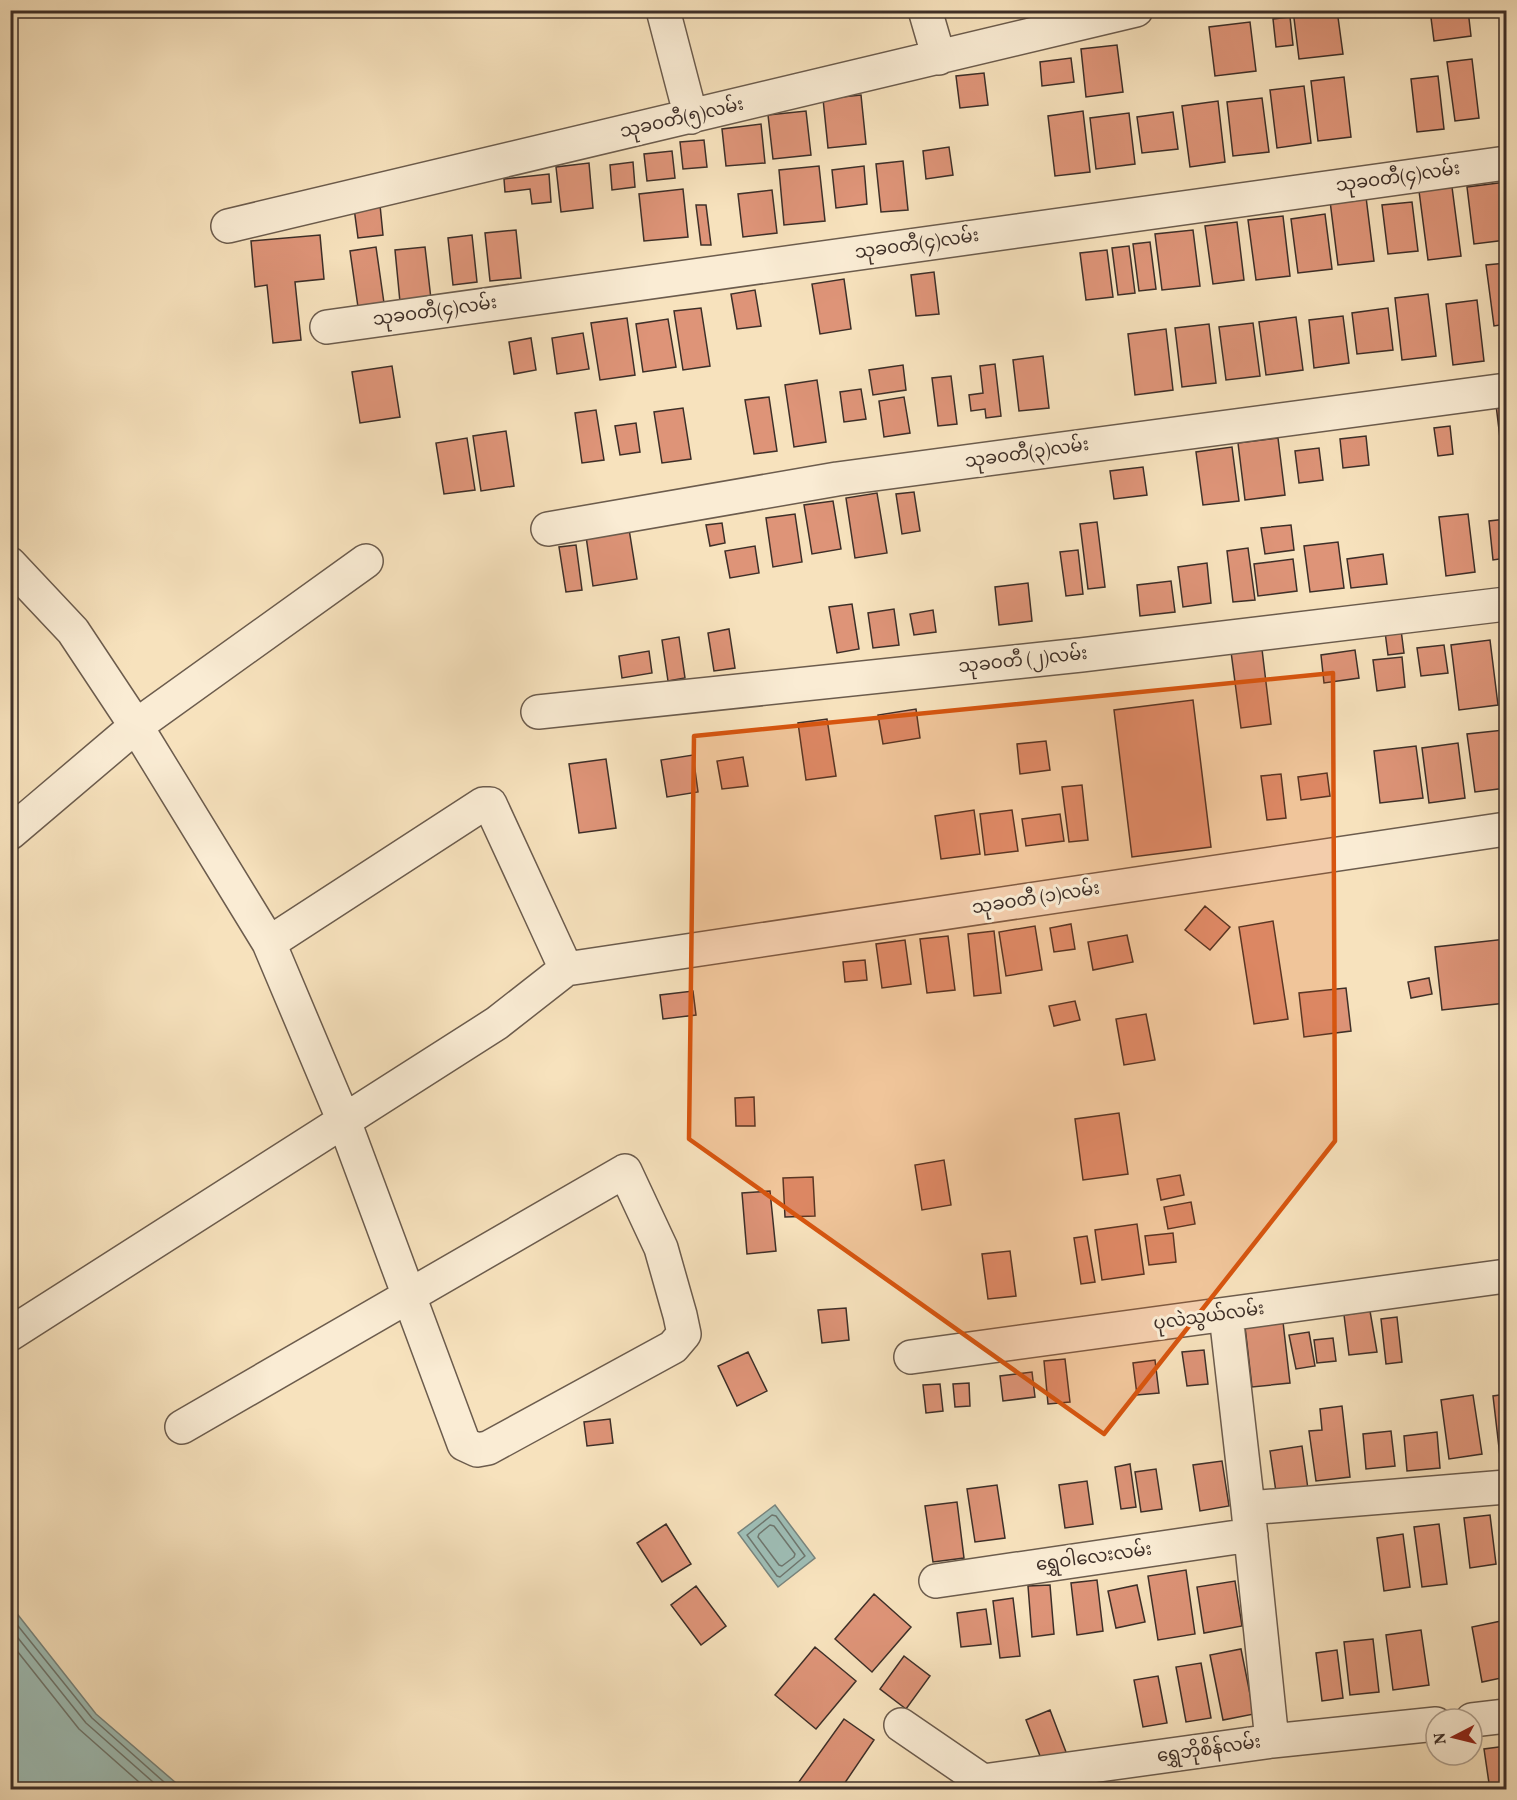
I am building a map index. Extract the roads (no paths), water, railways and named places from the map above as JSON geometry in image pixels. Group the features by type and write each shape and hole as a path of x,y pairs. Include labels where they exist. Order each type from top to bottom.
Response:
{"street":[{"path":"663,10 691,117"},
{"path":"924,10 939,58"},
{"name":"သုခဝတီ(၅)လမ်း","path":"228,226 1136,10"},
{"name":"သုခဝတီ(၄)လမ်း","path":"327,327 1506,163"},
{"name":"သုခဝတီ(၃)လမ်း","path":"548,529 837,479 1506,390"},
{"path":"10,833 136,726 366,561"},
{"path":"10,564 73,631 136,726 269,944 344,1121 408,1296 464,1444 477,1450 488,1448 673,1347 684,1334 661,1248 625,1171 408,1296 182,1427"},
{"name":"သုခဝတီ (၂)လမ်း","path":"538,712 1081,655 1506,604"},
{"path":"10,1334 497,1023 566,969 490,804 483,804 269,944"},
{"name":"သုခဝတီ (၁)လမ်း","path":"566,969 1506,828"},
{"name":"ပုလဲသွယ်လမ်း","path":"911,1357 1506,1276"},
{"path":"1226,1315 1272,1741"},
{"name":"ရွှေဝါလေးလမ်း","path":"936,1581 1250,1522 1506,1487"},
{"path":"1484,1719 1506,1716"},
{"path":"901,1725 989,1785"},
{"name":"ရွှေဘိုစိန်လမ်း","path":"989,1785 1272,1741 1424,1725"}],"water":[{"path":"775,1505 815,1558 778,1587 738,1533"},
{"path":"11,1606 96,1714 183,1789 11,1789"}]}
